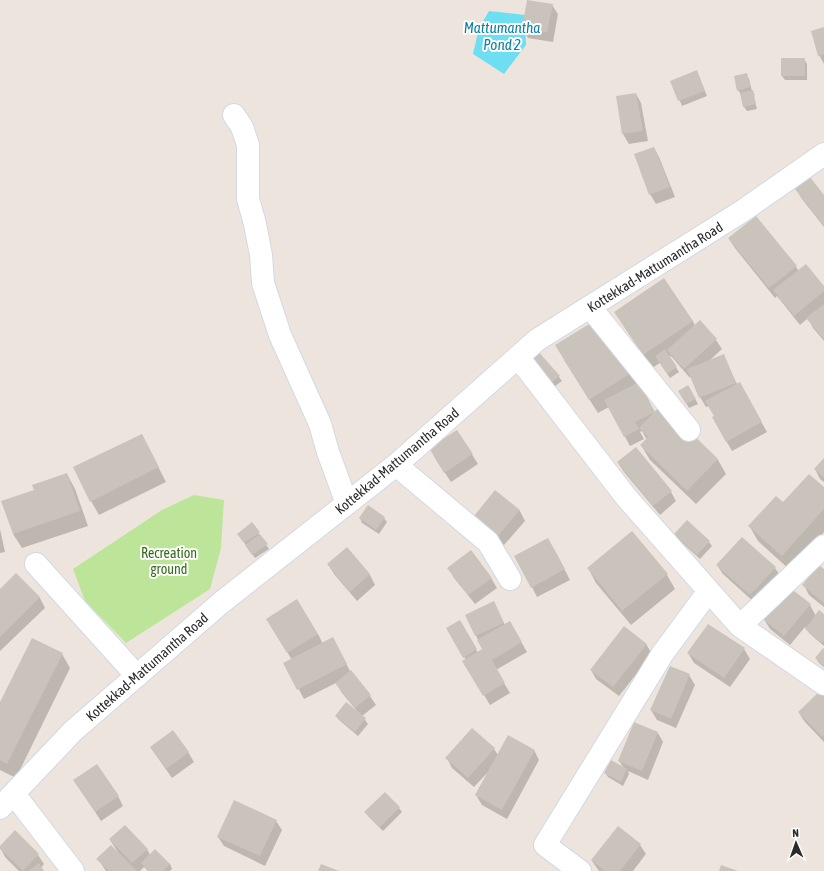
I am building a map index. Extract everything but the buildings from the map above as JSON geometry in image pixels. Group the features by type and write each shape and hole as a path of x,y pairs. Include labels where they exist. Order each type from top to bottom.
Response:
{"street":[{"path":"234,115 242,127 248,145 248,199 261,255 263,283 280,335 320,424 328,452 347,504"},
{"name":"Kottekkad-Mattumantha Road","path":"7,801 74,731 222,602 396,465 537,340 744,210 824,154"},
{"path":"590,308 689,430"},
{"path":"518,357 626,497 708,592 740,626 824,684"},
{"path":"396,465 488,542 510,579"},
{"path":"740,626 824,546"},
{"path":"36,564 137,676"},
{"path":"580,871 545,844 663,653 708,592"},
{"path":"7,801 73,871"}],"green space":[{"name":"Recreation ground","path":"194,495 224,500 221,548 210,589 126,643 85,601 73,569 162,510"}],"water":[{"name":"Mattumantha Pond 2","path":"489,11 525,15 526,45 504,74 473,54 479,28"}]}
